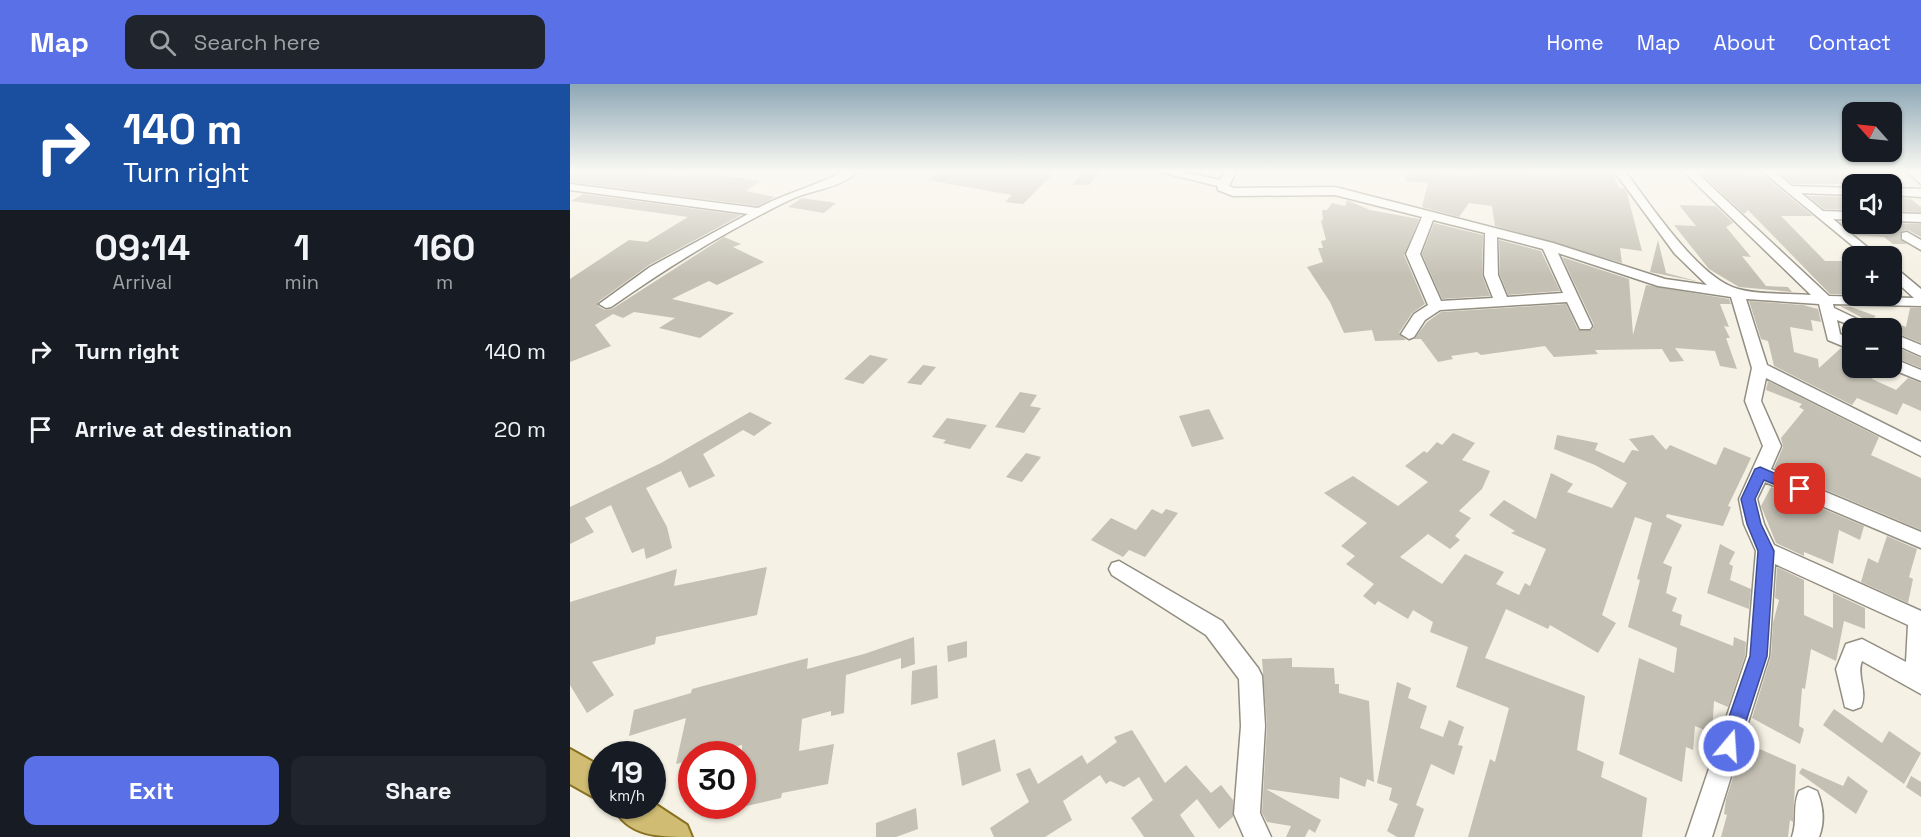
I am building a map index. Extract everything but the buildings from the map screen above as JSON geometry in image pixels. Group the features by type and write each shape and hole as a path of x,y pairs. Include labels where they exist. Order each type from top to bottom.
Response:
{"main road":[{"path":"570,765 588,777"},
{"path":"648,819 675,837"}],"street":[{"path":"716,206 761,212"},
{"path":"606,304 655,270 771,206"},
{"path":"1397,206 1548,246 1663,283 1827,306 1921,302"},
{"path":"1646,206 1680,251 1716,286 1737,294"},
{"path":"1724,206 1827,306 1850,318"},
{"path":"1810,206 1859,246"},
{"path":"1429,214 1413,254 1436,306"},
{"path":"1819,214 1842,215"},
{"path":"1902,217 1921,218"},
{"path":"1491,232 1491,275 1501,301"},
{"path":"1907,236 1921,246"},
{"path":"1548,246 1585,326"},
{"path":"1902,280 1921,296"},
{"path":"1699,837 1758,656 1766,551 1754,524 1748,499 1772,446 1767,429 1753,401 1760,368 1737,294"},
{"path":"1409,334 1419,316 1436,306 1571,297"},
{"path":"1827,306 1833,337 1842,341"},
{"path":"1902,342 1921,351"},
{"path":"1902,367 1921,376"},
{"path":"1760,368 1921,450"},
{"path":"1760,472 1921,540"},
{"path":"1766,551 1920,620 1918,681 1862,649 1854,651 1847,669 1853,699"},
{"path":"1119,569 1214,628 1250,676 1252,726 1247,814 1258,837"},
{"path":"1805,837 1810,827 1808,800"}],"route":[{"path":"1729,746 1758,656 1766,551 1754,524 1748,499 1760,472 1800,489"}]}
